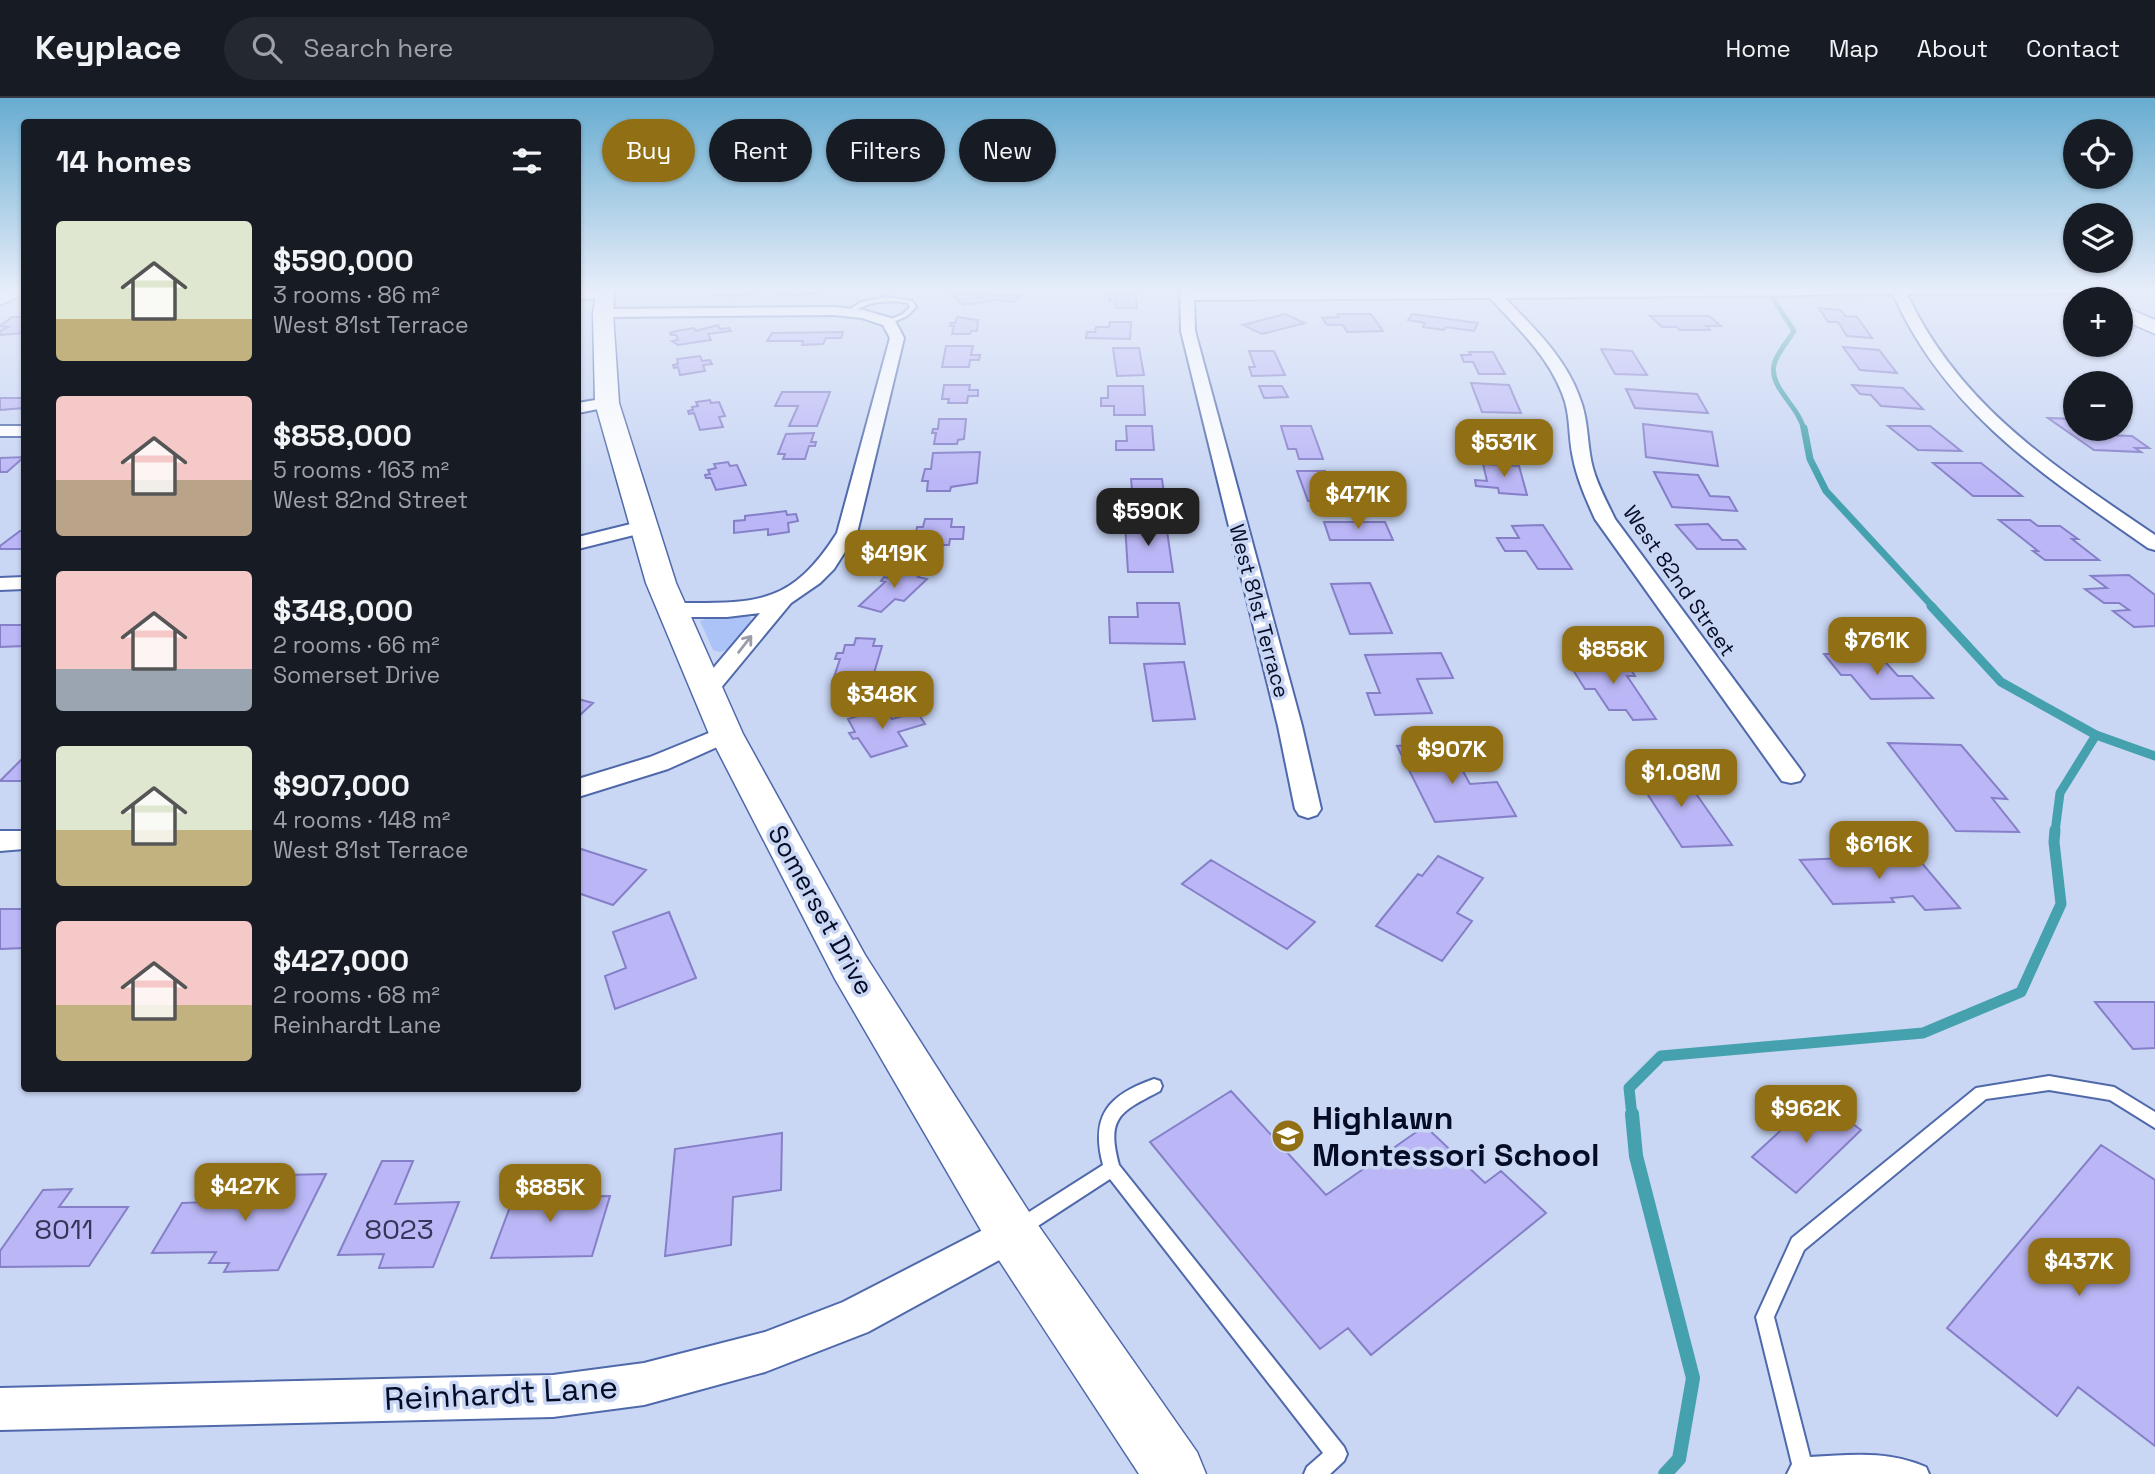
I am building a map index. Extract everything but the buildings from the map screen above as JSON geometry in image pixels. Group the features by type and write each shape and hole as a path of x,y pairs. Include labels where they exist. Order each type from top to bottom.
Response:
{"street":[{"name":"Somerset Drive","path":"595,353 592,406 643,527 661,583 726,734 850,967 1012,1233 1175,1474"},
{"path":"674,610 751,609 784,598 813,579 827,565 847,533 893,353"},
{"name":"West 81st Terrace","path":"1194,353 1290,726 1308,809"},
{"name":"West 82nd Street","path":"1546,353 1560,372 1571,395 1581,456 1589,485 1605,519 1791,775"},
{"path":"1930,353 1973,401 2059,475 2155,544"},
{"path":"0,431 21,431"},
{"path":"581,542 643,527"},
{"path":"0,584 21,583"},
{"path":"707,690 784,598"},
{"path":"581,787 659,764 726,734"},
{"path":"0,841 21,840"},
{"name":"Reinhardt Lane","path":"0,1409 553,1396 644,1384 765,1352 854,1318 1012,1233"}],"lane":[{"path":"1919,1474 1879,1464 1800,1471 1765,1317 1798,1244 1982,1093 2049,1083 2114,1094 2155,1121"},
{"path":"1154,1086 1117,1106 1105,1124 1106,1150 1112,1168 1336,1454 1314,1474"},
{"path":"1012,1233 1112,1168"}],"shaded area":[{"path":"750,616 751,620 730,648 720,652 713,650 700,621 707,618"}],"waterway":[{"path":"1779,353 1774,365 1776,381 1797,413 1804,430"},
{"path":"1804,428 1810,459 1826,491 1933,607"},
{"path":"1931,606 2001,682 2096,735"},
{"path":"2055,832 2060,793 2096,735"},
{"path":"2096,735 2155,756"},
{"path":"1632,1116 1629,1088 1661,1056 1923,1033 2021,992 2061,904 2055,830"},
{"path":"1632,1114 1636,1156 1693,1378 1679,1459 1665,1474"}],"place":[{"name":"Highlawn Montessori School","path":"1288,1136"}]}
